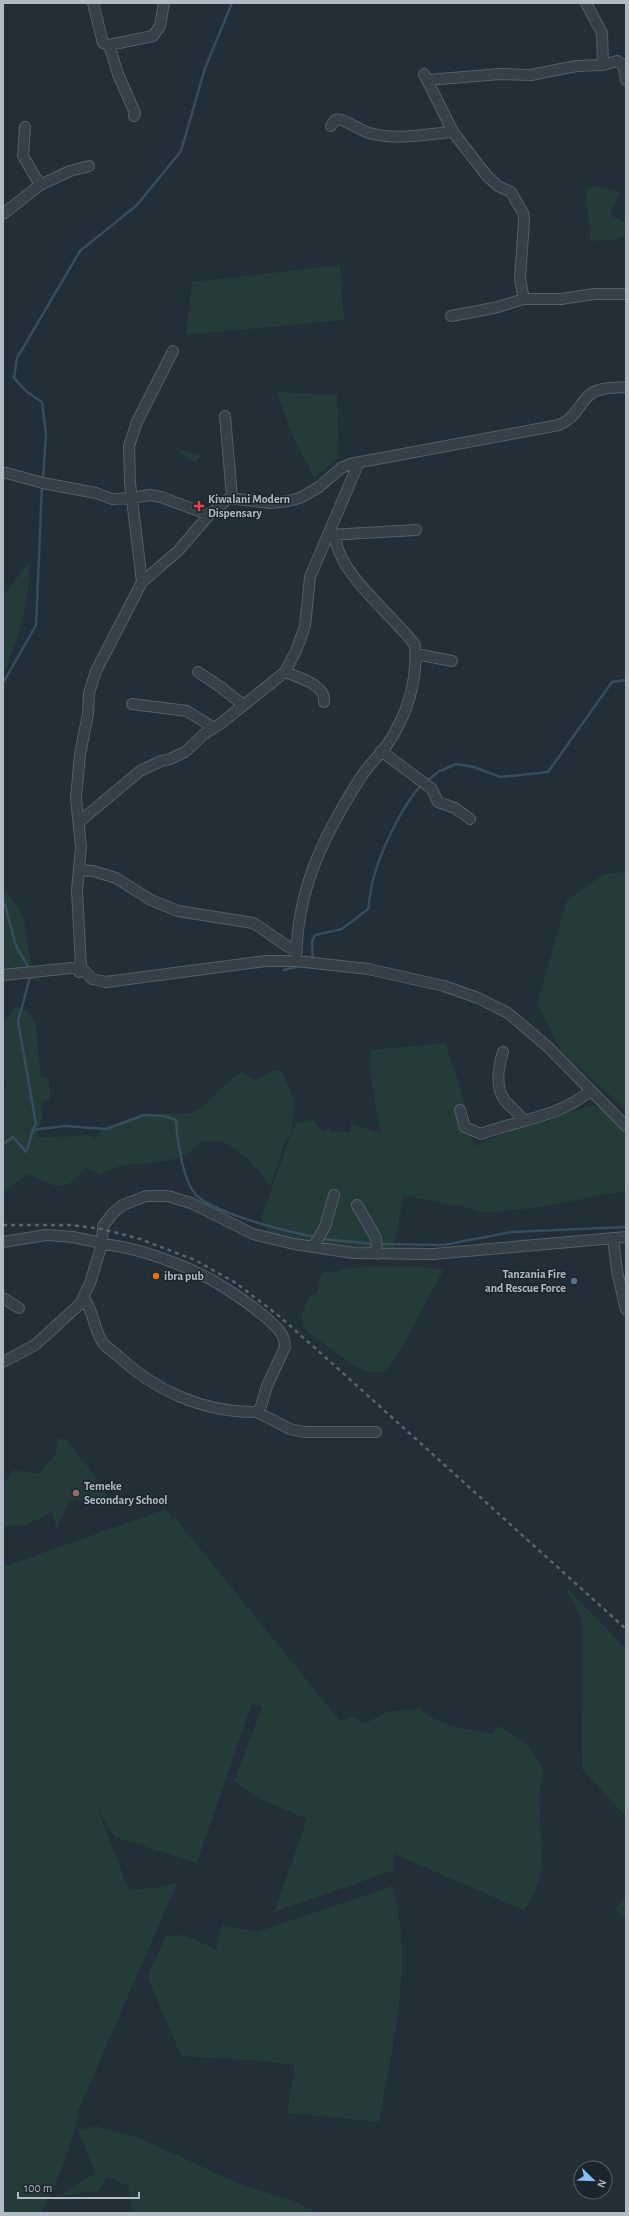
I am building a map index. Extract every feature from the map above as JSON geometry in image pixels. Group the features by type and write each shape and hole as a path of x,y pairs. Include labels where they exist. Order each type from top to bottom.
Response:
{"street":[{"path":"93,3 103,43 109,46 153,36 160,26 164,3"},
{"path":"586,3 602,33 603,65"},
{"path":"109,46 118,74 136,113 134,116"},
{"path":"524,299 520,279 524,220 523,213 511,192 498,186 487,176 453,132 426,77 500,74 531,75 576,66 603,65 617,61 620,62 625,70 626,80"},
{"path":"331,126 335,120 340,119 367,133 401,139 453,132"},
{"path":"25,127 23,156 40,185"},
{"path":"3,214 40,185 70,171 89,166"},
{"path":"451,316 494,308 524,299 561,299 595,294 626,294"},
{"path":"142,582 130,483 129,446 137,422 173,350"},
{"path":"80,969 77,890 80,870 77,780 89,694 96,671 142,582 178,551 222,502 232,497 270,503 300,498 319,487 341,468 359,462 559,425 572,418 593,392 602,389 626,387"},
{"path":"225,416 232,497"},
{"path":"79,822 140,772 161,761 180,755 203,735 285,672 304,631 307,616 310,577 331,535 359,462"},
{"path":"3,472 43,483 96,493 112,499 133,498 149,495 161,497 209,515"},
{"path":"331,535 416,530"},
{"path":"297,956 301,907 317,858 326,837 354,787 381,752 398,725 412,693 416,654 414,645 409,638 384,613 338,552 331,535"},
{"path":"416,654 452,661"},
{"path":"198,672 222,688 243,705"},
{"path":"285,672 320,689 325,698 324,702"},
{"path":"132,704 187,711 214,728"},
{"path":"381,752 434,791 438,802 455,808 470,819"},
{"path":"80,870 93,871 116,878 151,900 178,911 253,923 264,928 297,956"},
{"path":"3,975 80,969 92,979 106,982 297,956 394,973 444,986 497,1006 508,1013 548,1048 626,1126"},
{"path":"503,1052 498,1075 500,1090 507,1102 524,1121"},
{"path":"460,1110 465,1127 481,1134 566,1106 580,1099 590,1091"},
{"path":"313,1247 326,1227 334,1195"},
{"path":"3,1362 35,1345 74,1310 84,1298 102,1244 103,1226 113,1213 123,1205 146,1196 168,1196 191,1203 253,1234 313,1247 377,1254 433,1254 626,1237"},
{"path":"357,1205 376,1238 377,1254"},
{"path":"3,1242 46,1235 73,1237 131,1249 197,1272 231,1293 278,1328 285,1341 285,1347 267,1386 261,1406 257,1412"},
{"path":"613,1238 616,1264 626,1310"},
{"path":"3,1298 19,1308"},
{"path":"84,1298 90,1307 102,1341 141,1376 188,1401 229,1410 257,1412 290,1429 317,1432 376,1432"}],"green space":[{"path":"596,186 620,192 611,211 611,216 626,222 626,236 615,240 591,241 585,190"},
{"path":"340,265 344,320 186,335 192,282"},
{"path":"277,392 337,395 339,457 314,478 292,435"},
{"path":"178,449 202,455 195,463 178,452"},
{"path":"29,562 26,605 14,648 3,675 3,596"},
{"path":"626,872 626,1110 561,1051 537,1003 567,900 604,874"},
{"path":"3,891 11,897 20,911 25,926 31,960 34,969 43,984 6,969 3,962"},
{"path":"15,1007 27,1011 36,1023 41,1076 49,1080 50,1100 43,1101 42,1119 36,1137 93,1136 93,1141 99,1132 140,1114 188,1114 202,1108 218,1091 241,1072 255,1080 274,1070 282,1071 294,1099 292,1133 297,1122 313,1120 323,1132 328,1128 332,1132 350,1132 351,1123 381,1134 372,1082 370,1061 371,1050 445,1043 459,1083 474,1146 513,1129 593,1105 618,1115 626,1125 626,1191 540,1207 496,1212 479,1212 462,1206 462,1202 460,1207 404,1195 393,1250 336,1246 268,1235 261,1218 291,1134 286,1140 270,1186 250,1161 241,1153 222,1142 212,1141 201,1143 186,1155 179,1158 160,1162 122,1166 101,1175 86,1168 68,1185 55,1186 27,1174 3,1192 3,1094 7,1085 3,1073 3,1027"},
{"path":"418,1266 444,1270 397,1356 390,1366 384,1371 373,1372 360,1369 315,1338 303,1325 302,1313 309,1296 316,1293 319,1287 317,1283 323,1272 329,1270 332,1273 343,1269 364,1267"},
{"path":"57,1438 66,1440 105,1488 106,1496 102,1503 97,1504 70,1499 57,1529 52,1512 35,1521 23,1525 3,1526 3,1485 13,1470 39,1474 56,1454"},
{"path":"166,1509 173,1519 176,1519 340,1721 352,1717 366,1723 386,1712 420,1708 434,1719 454,1726 493,1734 496,1727 500,1727 528,1745 544,1770 540,1796 542,1861 540,1879 525,1911 394,1854 395,1870 274,1912 307,1819 262,1800 234,1781 262,1707 252,1703 197,1863 115,1837 98,1811 129,1890 153,1888 177,1883 77,2114 79,2115 63,2166 41,2213 3,2213 3,1567"},
{"path":"565,1586 626,1649 626,1817 582,1769 581,1618"},
{"path":"392,1886 399,1914 402,1944 401,1973 395,2034 379,2122 287,2113 295,2065 262,2061 181,2056 147,1976 166,1936 182,1935 216,1949 222,1925 257,1932"},
{"path":"626,1897 626,1920 615,1909"},
{"path":"96,2126 137,2137 242,2185 289,2199 319,2213 133,2213 128,2186 107,2177 98,2191 60,2196 95,2173 78,2130"}],"waterway":[{"path":"43,479 46,434 42,402 27,392 14,378 17,358 80,251 137,205 181,151 205,68 232,3"},
{"path":"3,683 36,625 42,486"},
{"path":"427,781 438,772 456,764 474,767 500,777 548,772 612,682 626,680"},
{"path":"313,961 312,942 315,935 342,929 368,909 374,877 388,839 401,813 423,784"},
{"path":"3,903 5,905 16,946 30,970"},
{"path":"284,970 301,966"},
{"path":"3,1144 13,1137 26,1152 36,1124 18,1021 31,974"},
{"path":"32,1130 64,1126 106,1129 144,1115 164,1116 176,1120 179,1149 184,1171 192,1190 197,1196 207,1203 237,1216 287,1231 315,1237"},
{"path":"380,1244 444,1245 511,1232 626,1227"},
{"path":"322,1239 375,1244"}],"railway":[{"path":"3,1225 71,1225 102,1229 140,1239 195,1260 236,1283 279,1316 626,1629"}],"place":[{"name":"Kiwalani Modern Dispensary","path":"199,506"},
{"name":"ibra pub","path":"156,1276"},
{"name":"Tanzania Fire and Rescue Force","path":"574,1281"},
{"name":"Temeke Secondary School","path":"76,1493"}]}
